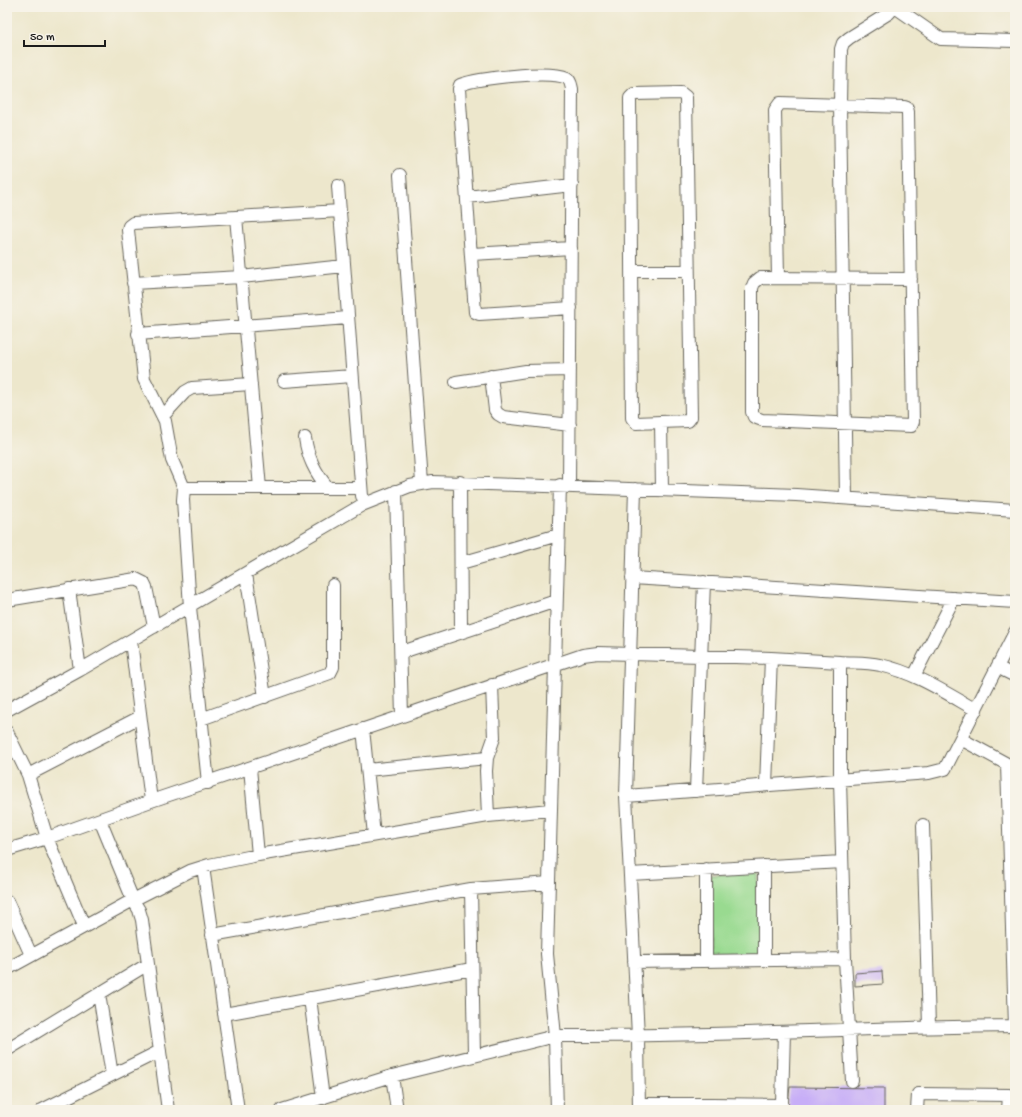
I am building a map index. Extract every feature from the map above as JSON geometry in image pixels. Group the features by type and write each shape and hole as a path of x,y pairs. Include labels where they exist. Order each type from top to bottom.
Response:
{"street":[{"path":"846,498 840,104 841,49 843,43 889,12 894,7 941,39 1015,41"},
{"path":"557,1110 555,1036 547,954 558,535 570,425 571,308 571,248 572,184 572,89 570,81 566,78 552,75 530,74 460,85 458,89 476,313 571,308"},
{"path":"681,93 686,97 691,417 688,421 636,423 632,418 631,272 630,98 634,94 681,93"},
{"path":"778,278 776,106 780,103 840,104 907,108 911,280 912,425 844,424 762,420 754,417 752,412 752,288 754,283 760,278 911,280"},
{"path":"400,175 422,483"},
{"path":"467,197 572,184"},
{"path":"338,186 362,505"},
{"path":"208,783 190,607 183,500 184,488 172,460 163,416 144,380 128,230 129,226 133,223 340,211"},
{"path":"236,217 260,488"},
{"path":"472,254 571,248"},
{"path":"133,282 241,277 344,266"},
{"path":"631,272 688,271"},
{"path":"138,334 348,318"},
{"path":"456,382 526,371 570,370"},
{"path":"284,381 352,376"},
{"path":"491,376 495,410 498,414 503,417 570,425"},
{"path":"163,416 185,392 192,388 251,384"},
{"path":"662,422 662,489"},
{"path":"304,438 309,459 315,472 328,488"},
{"path":"460,482 461,632"},
{"path":"7,710 190,607 362,505 396,491 422,483 460,482 662,489 846,498 1015,510"},
{"path":"184,488 361,488"},
{"path":"635,488 626,796 638,1036 639,1107 712,1107 782,1103 784,1032"},
{"path":"396,491 402,652 402,716"},
{"path":"461,563 558,535"},
{"path":"246,574 265,696"},
{"path":"632,578 1015,602"},
{"path":"7,600 136,579 140,580 146,587 154,627"},
{"path":"696,791 704,582"},
{"path":"201,719 330,674 332,670 333,585"},
{"path":"69,589 80,670"},
{"path":"914,676 954,598"},
{"path":"402,652 556,601"},
{"path":"626,796 940,771 948,764 1015,632"},
{"path":"131,641 151,801"},
{"path":"7,850 100,820 151,801 208,783 554,663 592,653 771,658 881,665 914,676 976,710"},
{"path":"766,785 771,658"},
{"path":"840,662 842,862 845,959 852,1081"},
{"path":"997,667 1015,676"},
{"path":"488,816 486,771 487,758 494,738 492,685"},
{"path":"28,775 140,717"},
{"path":"363,729 374,835"},
{"path":"7,732 28,775 47,838 84,926"},
{"path":"282,1110 392,1076 555,1036 638,1036 850,1030 929,1026 1015,1026 1011,766 961,738"},
{"path":"367,770 487,758"},
{"path":"250,768 258,855"},
{"path":"7,969 133,900 190,871 203,867 258,855 488,816 550,810"},
{"path":"100,820 142,920 168,1110"},
{"path":"924,825 929,1026"},
{"path":"630,874 842,862"},
{"path":"764,866 764,960"},
{"path":"203,867 238,1110"},
{"path":"706,869 706,961"},
{"path":"212,935 471,890 549,883"},
{"path":"471,890 474,1055"},
{"path":"8,908 31,955"},
{"path":"634,962 845,959"},
{"path":"7,1050 148,964"},
{"path":"224,1014 472,969"},
{"path":"98,994 112,1075"},
{"path":"310,998 323,1098"},
{"path":"42,1110 160,1051"},
{"path":"392,1076 398,1110"},
{"path":"917,1110 918,1094 1012,1096 1008,1110"}],"green space":[{"path":"758,873 759,953 710,956 711,875"}],"building":[{"path":"882,971 883,984 855,986 855,973"},
{"path":"790,1087 884,1088 884,1110 787,1110"}]}
